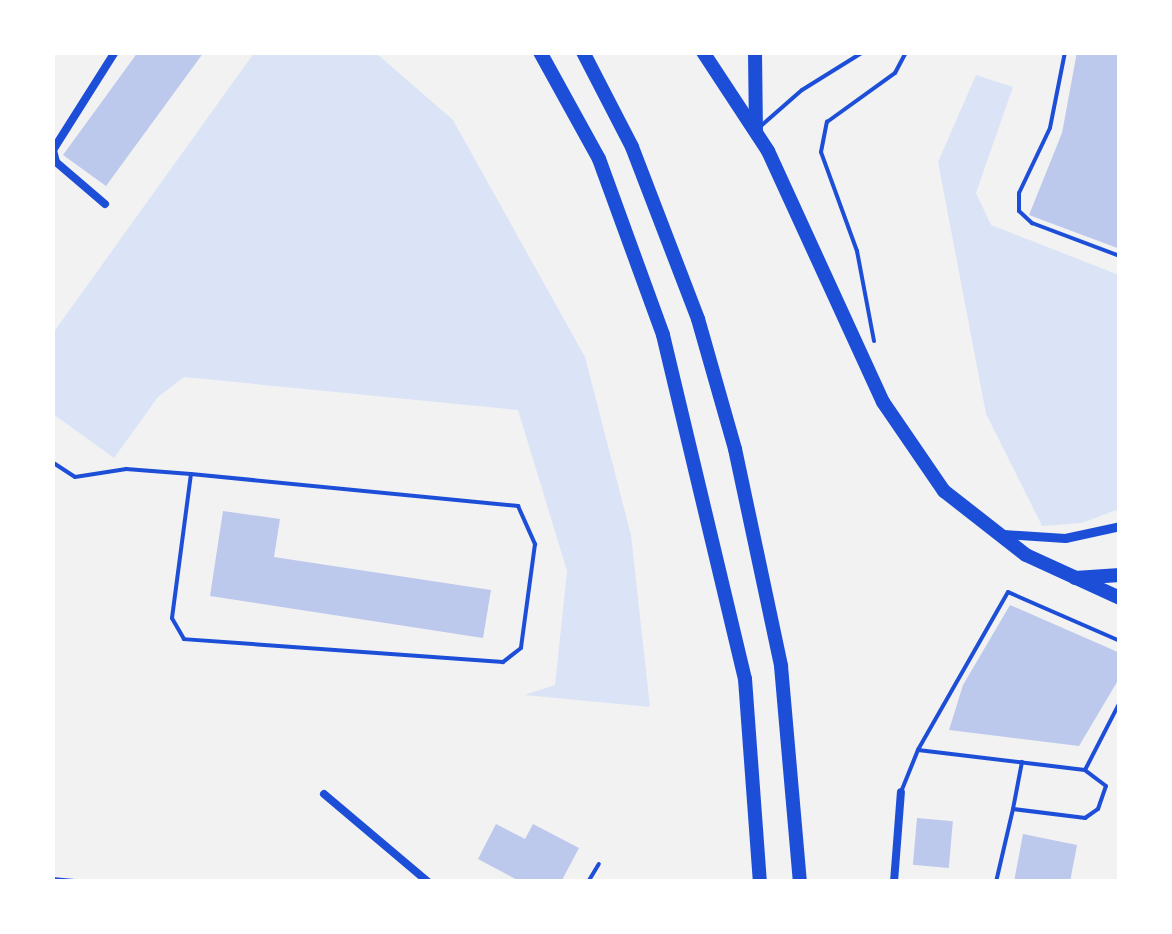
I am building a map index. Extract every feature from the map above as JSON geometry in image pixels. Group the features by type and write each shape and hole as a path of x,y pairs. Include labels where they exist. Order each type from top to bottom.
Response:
{"highway":[{"path":"540,52 599,159 664,334 745,678 760,882"},
{"path":"582,52 632,147 698,319 735,449 781,666 800,882"},
{"path":"704,52 756,130 883,402 944,491 991,531 1069,578 1120,598"},
{"path":"755,52 756,130"},
{"path":"1069,578 1120,575"}],"street":[{"path":"101,52 107,62"},
{"path":"105,204 56,162 53,150 115,52"},
{"path":"991,531 1065,538 1120,526"},
{"path":"894,882 901,792"},
{"path":"324,794 428,882"}],"lane":[{"path":"756,130 802,90 863,52"},
{"path":"1065,52 1050,128 1019,193 1020,211 1032,224 1120,256"},
{"path":"52,462 75,478 126,469 192,474 518,506 536,544 521,648 504,662 184,639 172,618 192,474"},
{"path":"901,792 918,750 1008,592 1120,641"},
{"path":"1085,770 1120,702"},
{"path":"918,750 1085,770 1106,786 1098,809 1086,818 1013,809"},
{"path":"996,882 1022,762"},
{"path":"588,882 599,864"},
{"path":"52,879 86,882"}],"path":[{"path":"874,347 857,252 821,152 827,122 896,72 906,52"}],"shaded area":[{"path":"254,53 376,53 453,120 585,357 631,535 650,707 524,695 555,685 567,571 518,410 184,377 158,397 114,458 53,414 53,333"},
{"path":"976,75 1013,87 976,193 991,225 1119,275 1119,509 1082,523 1042,526 986,414 938,162"}],"building":[{"path":"138,52 204,52 106,186 63,155"},
{"path":"1077,52 1120,52 1120,249 1029,215 1062,133"},
{"path":"223,511 280,519 274,557 491,590 483,638 210,596"},
{"path":"1010,605 1120,653 1120,677 1079,746 949,730 963,685"},
{"path":"917,818 953,821 949,868 913,865"},
{"path":"496,824 525,839 533,824 579,848 561,882 521,882 478,859"},
{"path":"1023,834 1077,845 1070,882 1014,882"}]}
